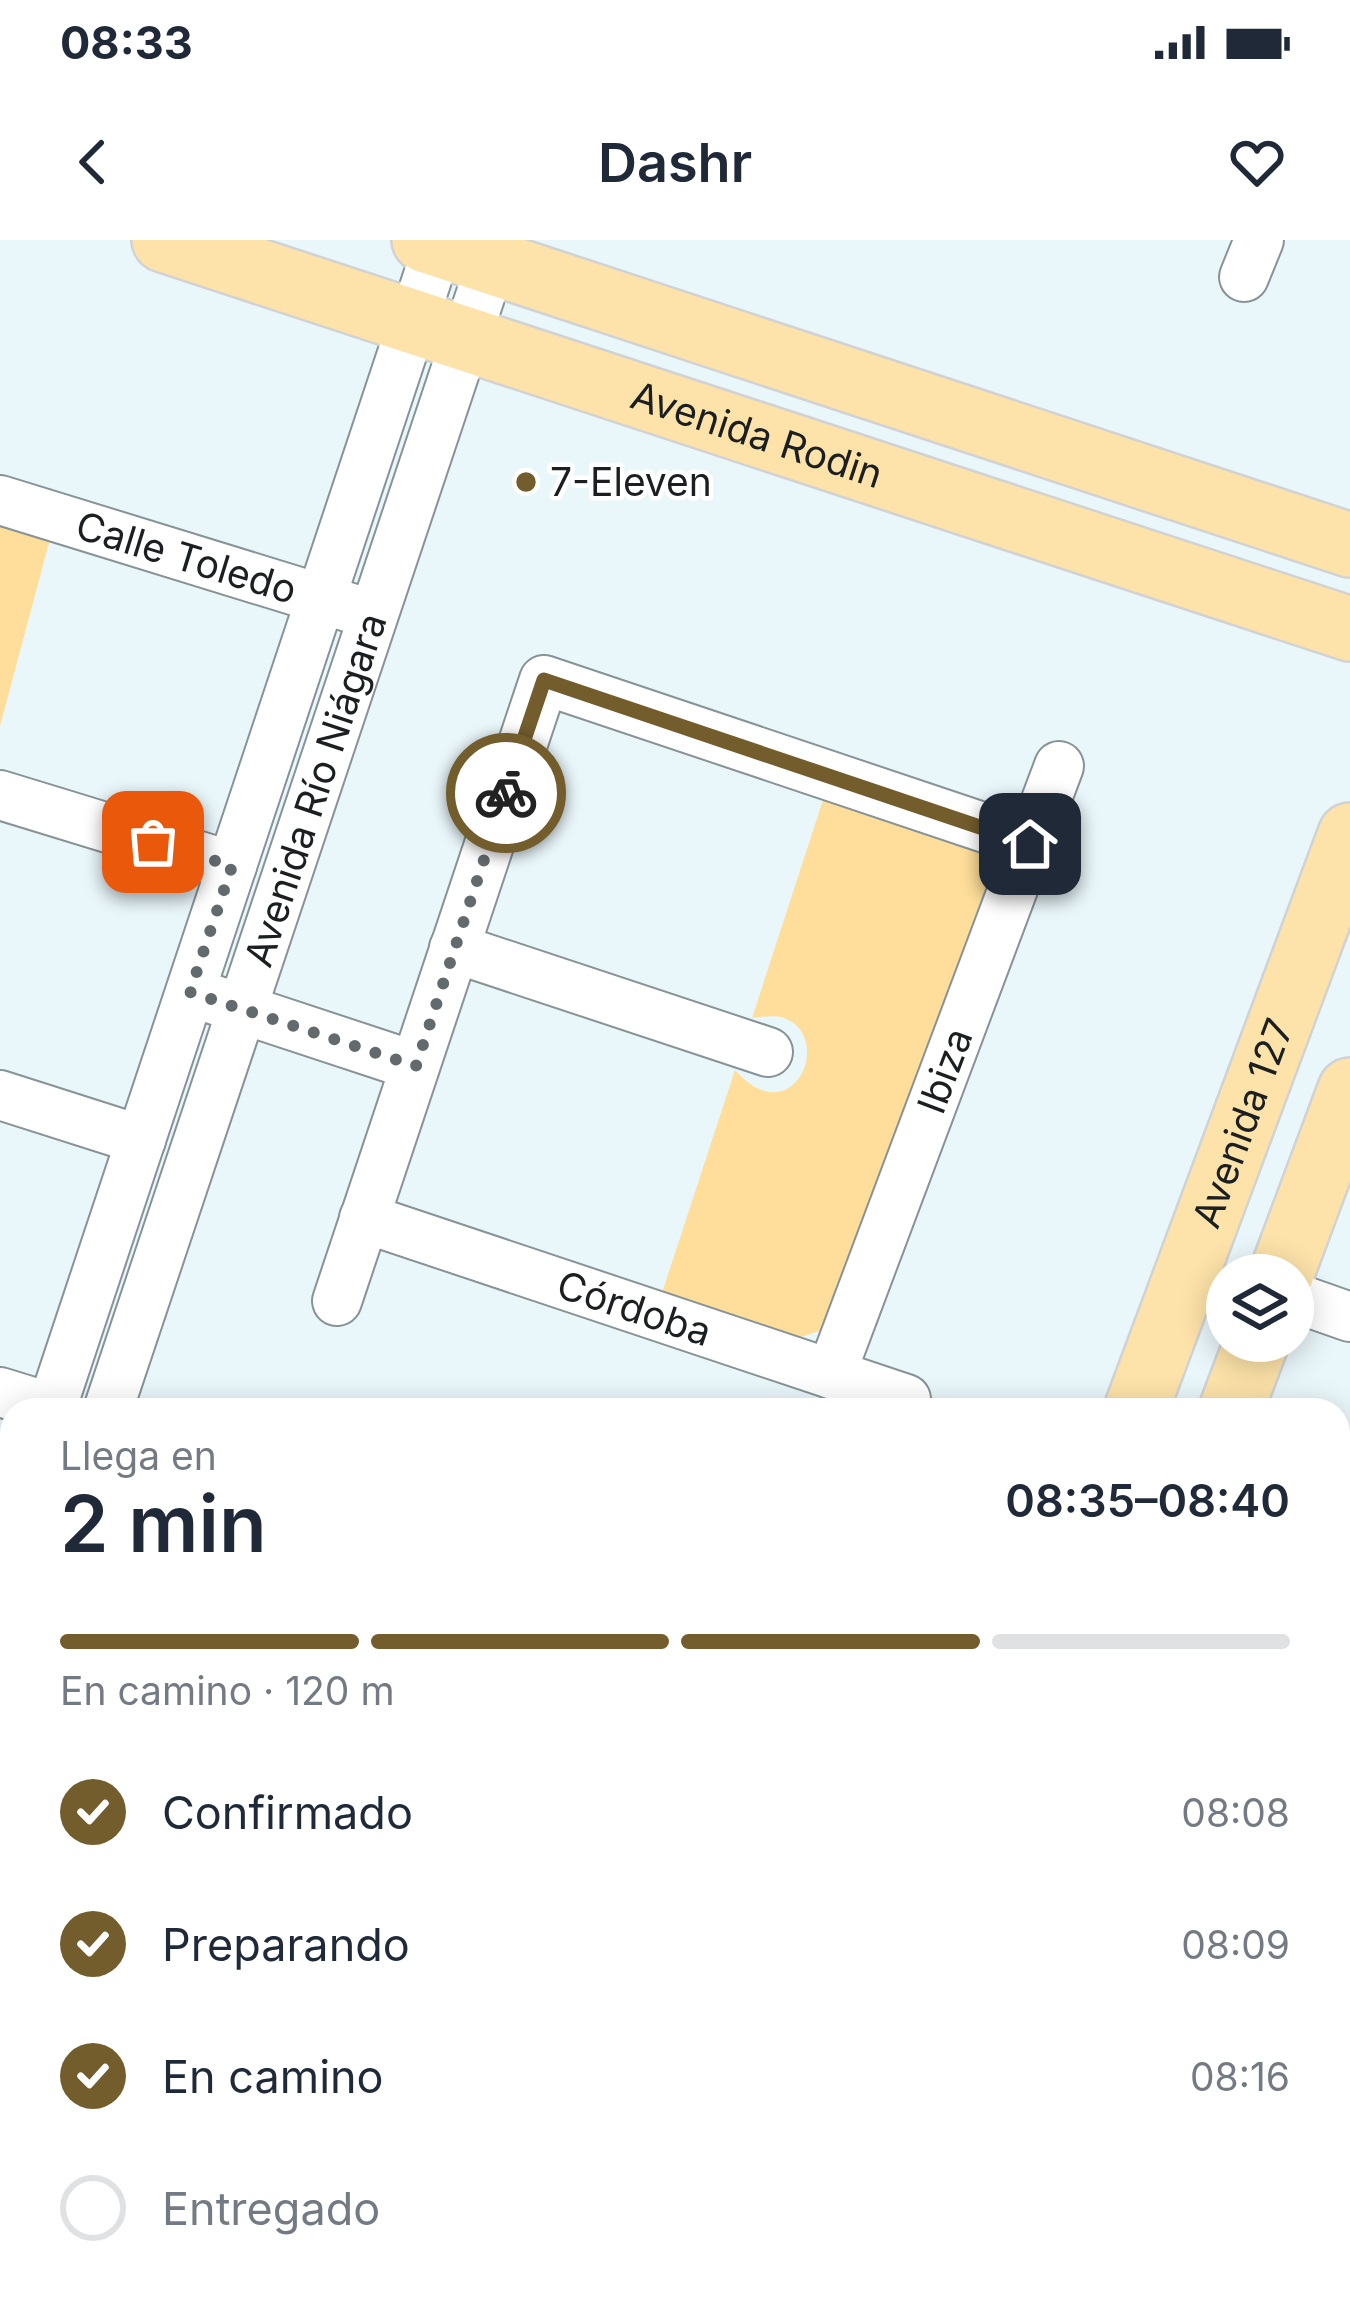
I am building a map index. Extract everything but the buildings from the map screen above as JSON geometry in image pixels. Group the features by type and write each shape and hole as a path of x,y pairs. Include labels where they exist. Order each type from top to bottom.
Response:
{"main road":[{"name":"Avenida Rodin","path":"164,240 1350,629"},
{"name":"Avenida Rodin","path":"459,245 1350,545"},
{"name":"Avenida 127","path":"1214,1254 1350,835"},
{"path":"1289,1254 1350,1090"},
{"name":"Avenida 127","path":"1142,1398 1206,1276"},
{"path":"1236,1398 1249,1362"}],"street":[{"name":"Avenida Río Niágara","path":"112,1398 374,616 459,245"},
{"name":"Avenida Río Niágara","path":"56,1398 321,599 440,329"},
{"name":"Calle Toledo","path":"0,500 374,616"},
{"path":"337,1300 544,680 1030,844"},
{"name":"Ibiza","path":"831,1373 1059,766"},
{"path":"0,795 232,866"},
{"path":"454,948 768,1052"},
{"path":"190,992 416,1066"},
{"path":"0,1095 141,1140"},
{"name":"Córdoba","path":"364,1218 903,1398"},
{"path":"1314,1304 1350,1317"}],"shaded area":[{"path":"0,523 50,539 0,726"},
{"path":"824,797 984,851 993,869 822,1330 798,1338 662,1293 735,1070 756,1088 775,1092 790,1087 807,1058 806,1041 798,1027 781,1017 752,1018"}],"way so far":[{"path":"153,842 232,866 190,992 416,1066 506,793"}],"place":[{"name":"7-Eleven","path":"526,482"}],"route":[{"path":"506,793 544,680 1030,844"}]}
